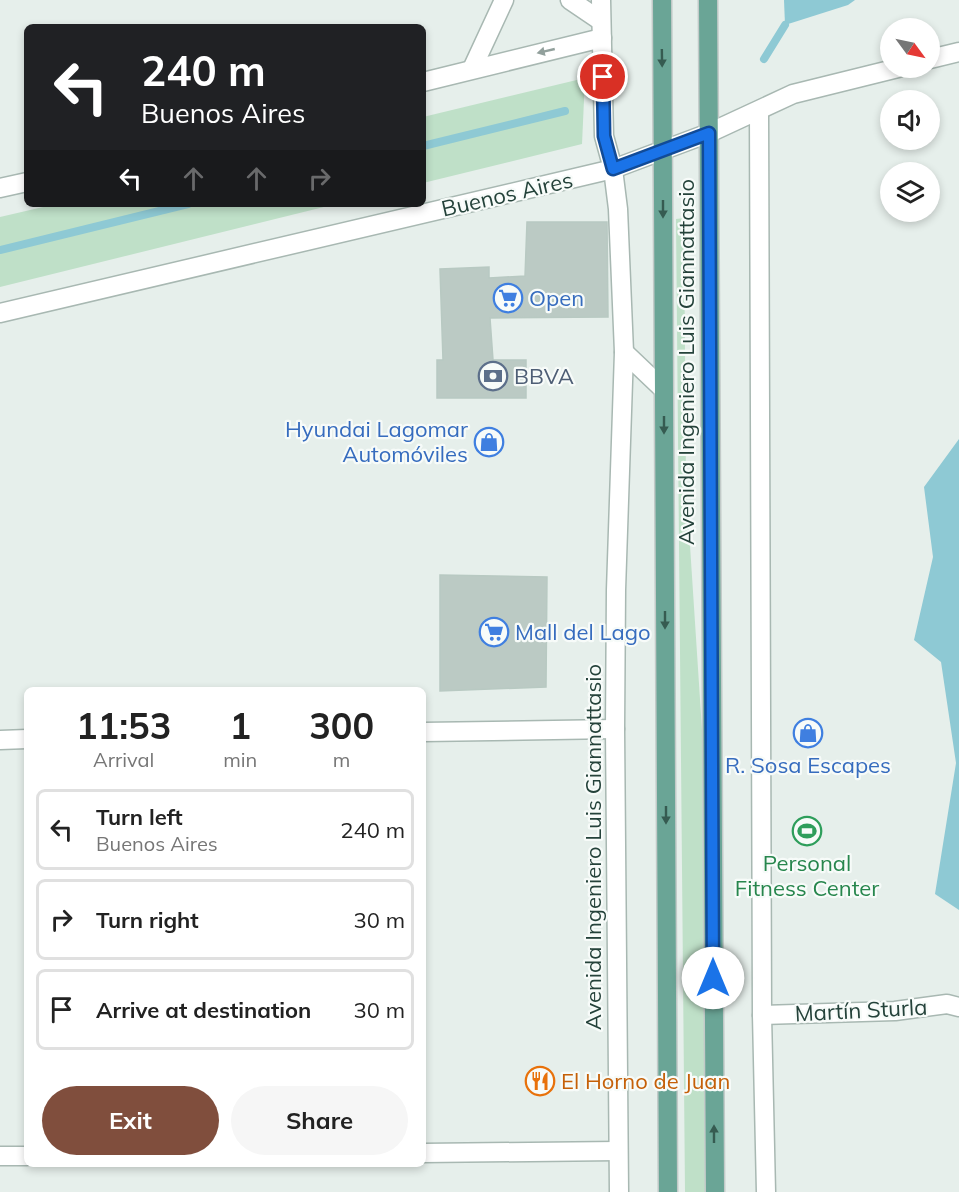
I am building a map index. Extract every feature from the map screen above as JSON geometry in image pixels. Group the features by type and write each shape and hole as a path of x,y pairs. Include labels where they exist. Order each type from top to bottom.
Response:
{"main road":[{"name":"Avenida Ingeniero Luis Giannattasio","path":"662,0 668,1192"},
{"name":"Avenida Ingeniero Luis Giannattasio","path":"708,0 715,1192"}],"street":[{"path":"472,69 489,37 504,0"},
{"path":"570,0 602,30"},
{"name":"Avenida Ingeniero Luis Giannattasio","path":"601,0 604,136 613,169 618,209 624,352 616,590 615,729 619,1192"},
{"path":"426,81 602,30"},
{"path":"940,57 959,52"},
{"name":"Buenos Aires","path":"0,313 613,169 709,133 793,94 880,72"},
{"path":"759,111 762,1015 766,1192"},
{"path":"0,188 24,183"},
{"path":"624,352 663,388"},
{"path":"426,732 615,729"},
{"path":"0,740 24,739"},
{"name":"Martín Sturla","path":"762,1015 896,1011 947,1004 959,1007"},
{"path":"426,1153 618,1151"},
{"path":"0,1156 24,1156"}],"green space":[{"path":"585,78 582,144 426,182 426,116"},
{"path":"43,207 324,207 0,287 0,217"},
{"path":"684,218 686,484 702,730 705,1192 685,1192 676,219"}],"water":[{"path":"784,0 855,0 848,5 785,25"},
{"path":"959,439 959,910 935,894 956,763 941,662 914,640 933,557 924,487"}],"building":[{"path":"527,222 607,222 608,317 490,318 493,360 526,360 526,398 437,398 437,360 443,360 440,269 489,267 489,278 525,276"},
{"name":"Mall del Lago","path":"440,575 547,577 546,687 440,691"}],"waterway":[{"path":"764,59 785,25"},
{"path":"426,145 565,111"},
{"path":"0,250 176,207"}],"place":[{"name":"Open","path":"508,298"},
{"name":"BBVA","path":"493,376"},
{"name":"Hyundai Lagomar Automóviles","path":"489,442"},
{"name":"Mall del Lago","path":"494,632"},
{"name":"R. Sosa Escapes","path":"808,733"},
{"name":"Personal Fitness Center","path":"807,831"},
{"name":"El Horno de Juan","path":"540,1081"}],"route":[{"path":"603,77 604,136 613,169 709,133 713,978"}]}
